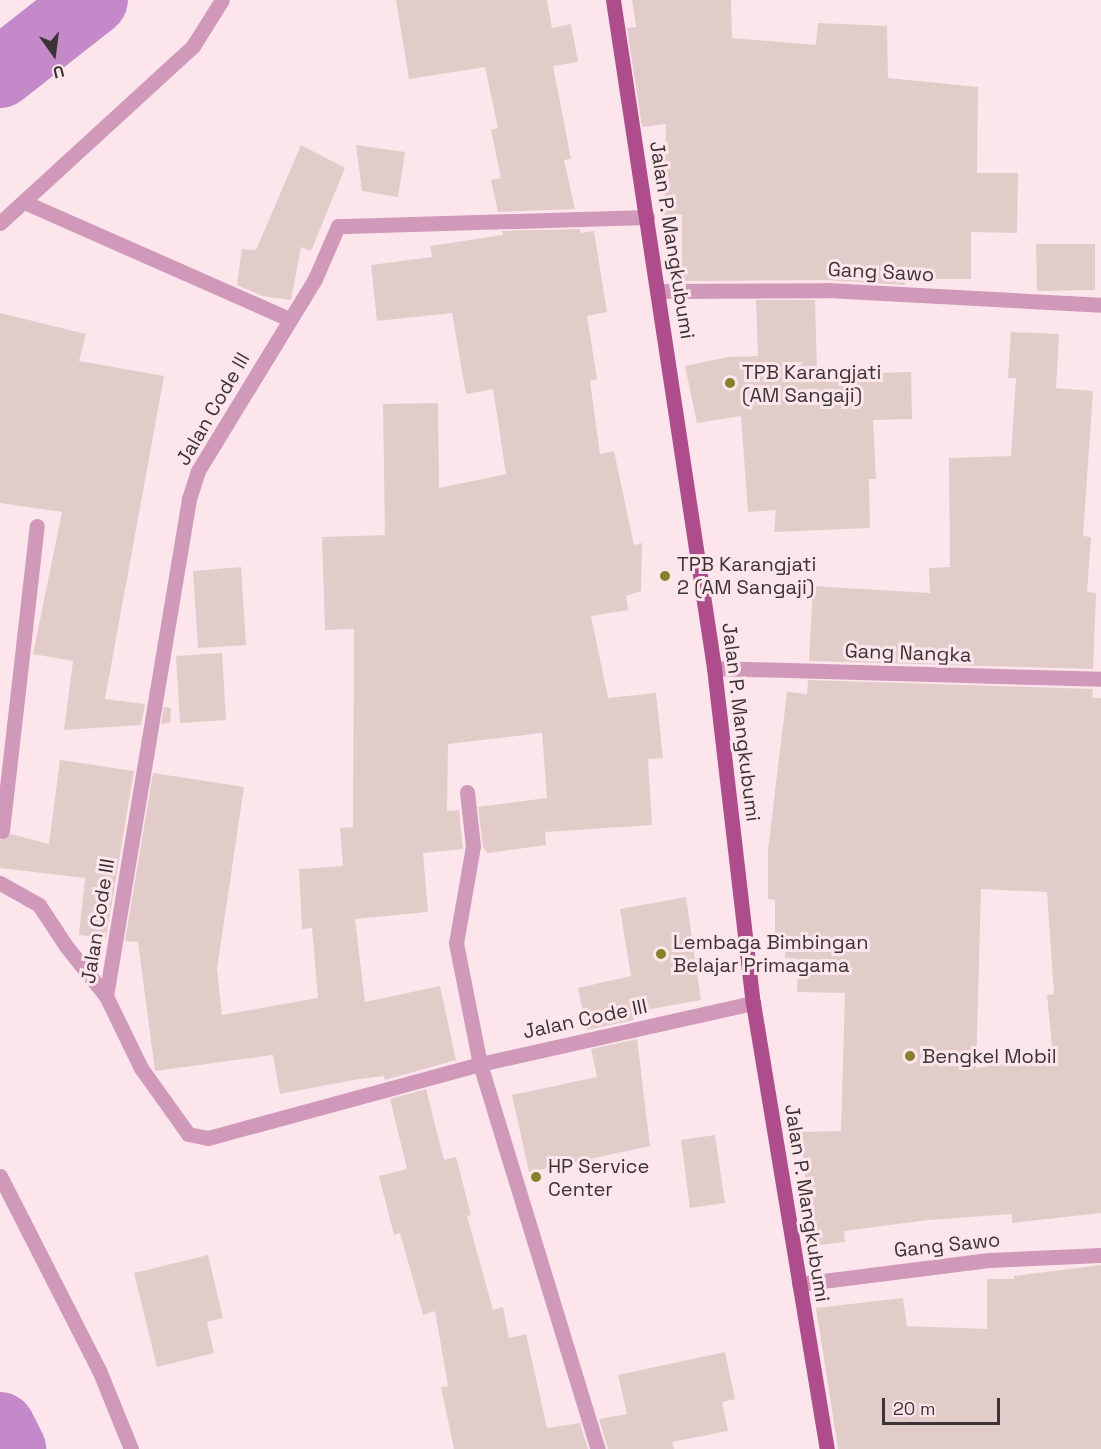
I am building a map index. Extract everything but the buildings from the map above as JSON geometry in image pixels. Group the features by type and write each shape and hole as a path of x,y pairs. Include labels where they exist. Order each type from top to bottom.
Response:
{"main road":[{"name":"Jalan P. Mangkubumi","path":"614,0 660,291 714,668 753,1003 827,1449"}],"street":[{"path":"0,223 193,46 222,0"},
{"path":"24,202 289,320"},
{"name":"Jalan Code III","path":"647,218 338,226 315,279 198,471 189,499 106,996 141,1068 188,1134 208,1138 480,1064 753,1003"},
{"name":"Gang Sawo","path":"660,291 827,290 1101,305"},
{"path":"2,831 37,526"},
{"name":"Gang Nangka","path":"714,668 1101,680"},
{"path":"467,792 473,846 456,943 480,1064 598,1449"},
{"path":"0,883 39,905 66,946 106,996"},
{"path":"0,1176 99,1370 131,1449"},
{"name":"Gang Sawo","path":"799,1284 990,1260 1101,1255"}],"waterway":[{"path":"0,73 93,0"},
{"path":"0,1427 11,1449"}],"place":[{"name":"TPB Karangjati (AM Sangaji)","path":"730,383"},
{"name":"TPB Karangjati 2 (AM Sangaji)","path":"665,576"},
{"name":"Lembaga Bimbingan Belajar Primagama","path":"661,954"},
{"name":"Bengkel Mobil","path":"910,1056"},
{"name":"HP Service Center","path":"536,1177"}]}
